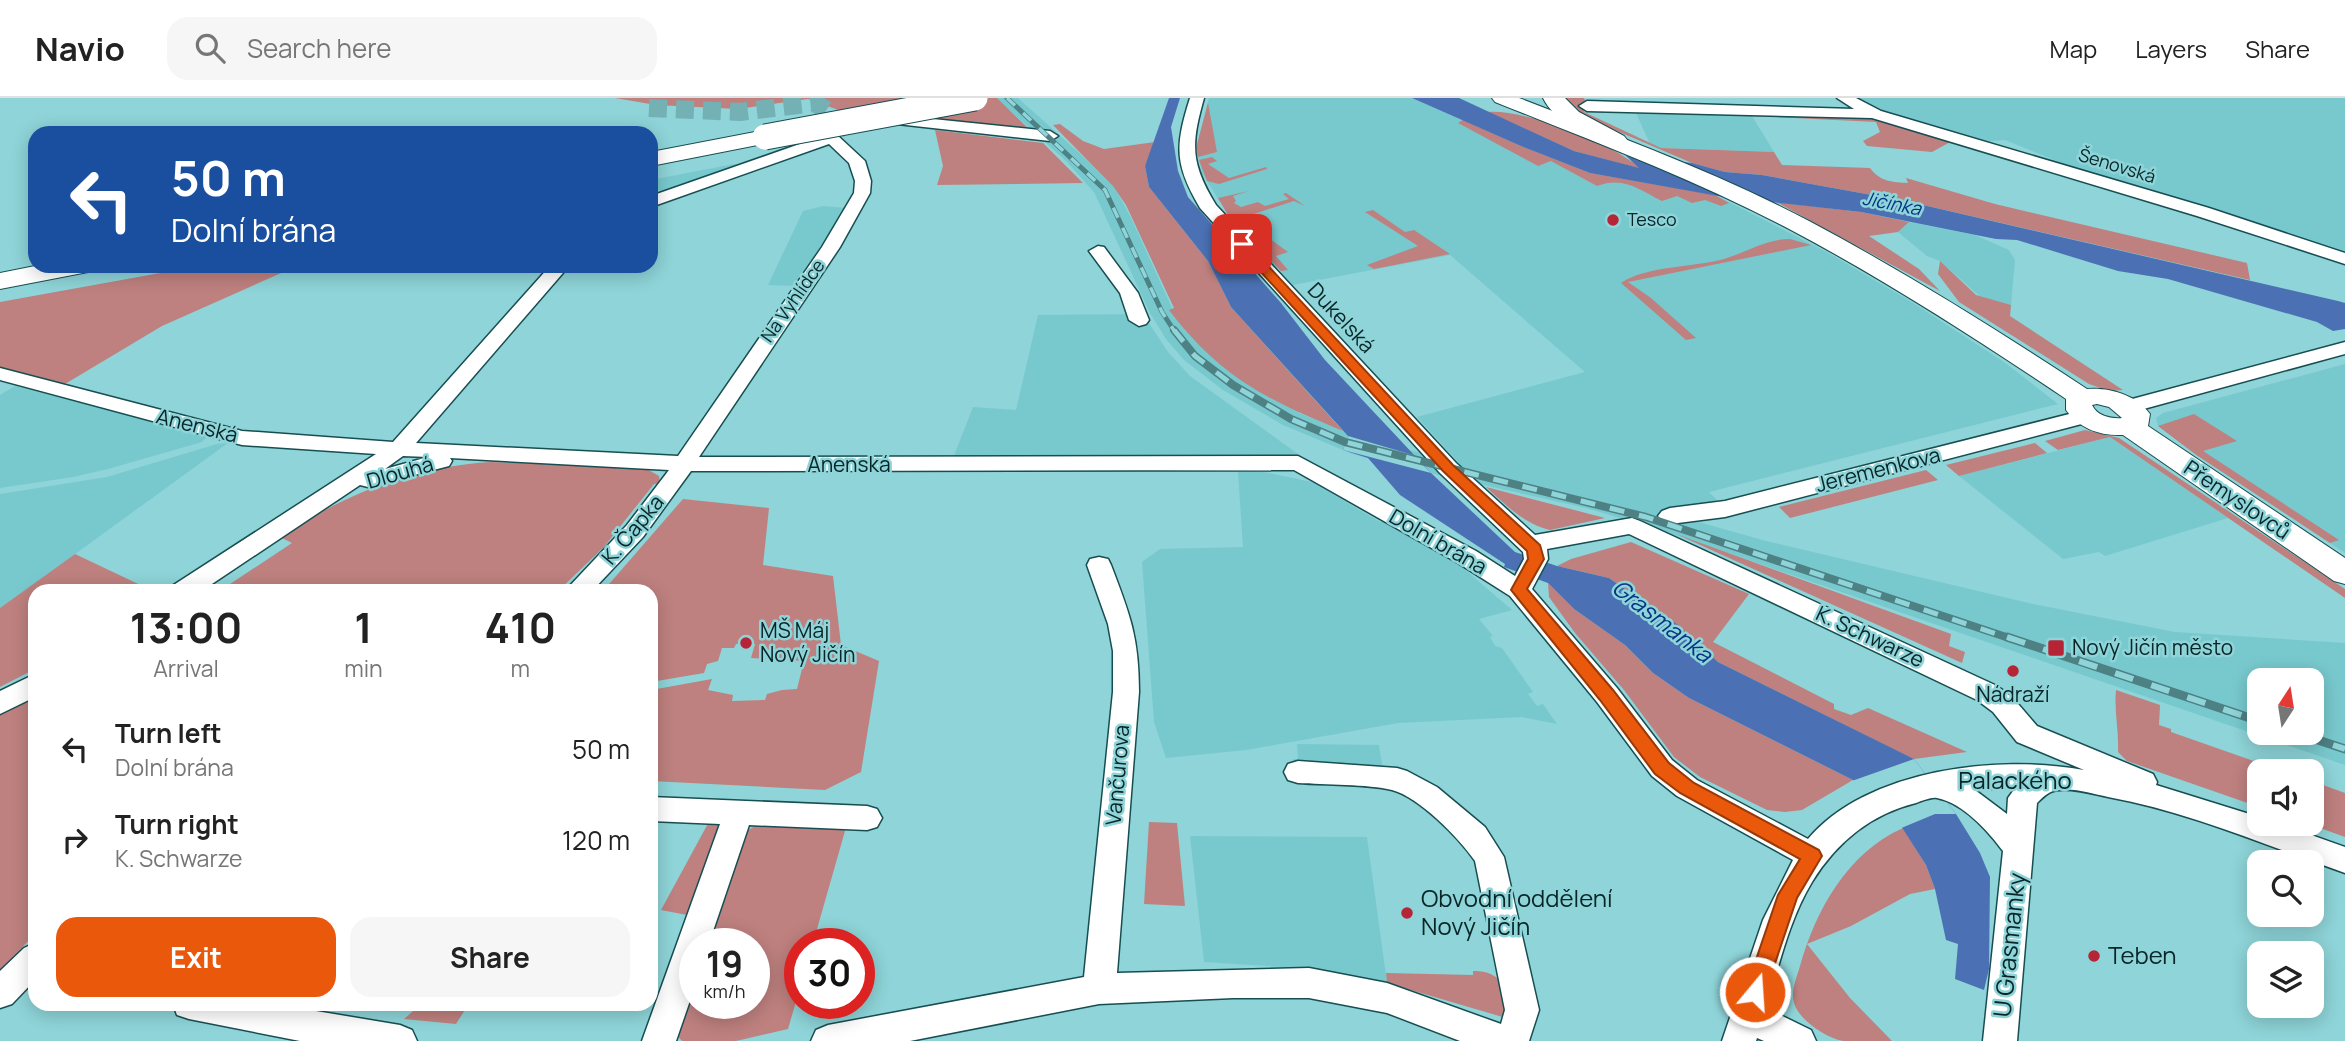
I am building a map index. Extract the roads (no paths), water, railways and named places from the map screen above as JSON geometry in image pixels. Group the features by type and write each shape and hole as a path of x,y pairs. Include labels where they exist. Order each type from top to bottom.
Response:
{"highway":[{"path":"658,157 939,98"},
{"path":"658,150 975,98"},
{"path":"1554,98 1559,109 1566,114 1616,141"},
{"path":"0,272 28,266"},
{"path":"0,281 42,273"}],"main road":[{"path":"1502,98 1616,141 1746,199 1851,253 1961,317 2084,407"},
{"name":"Přemyslovců","path":"2084,407 2105,397 2345,573"}],"street":[{"name":"Dukelská","path":"1197,98 1184,141 1186,167 1209,208 1448,468 1527,562"},
{"name":"Šenovská","path":"1844,98 1876,114 2203,212 2345,259"},
{"name":"Šenovská","path":"1587,106 1876,114"},
{"path":"873,117 1050,136"},
{"name":"Na Vyhlídce","path":"658,200 831,138 857,161 862,171 862,192 831,247 683,464"},
{"path":"1098,251 1129,293 1139,320"},
{"path":"399,449 554,273"},
{"path":"2129,417 2345,348"},
{"name":"Anenská","path":"0,374 242,438 399,449 683,464 1298,463"},
{"name":"Jeremenkova","path":"1670,516 1725,509 2084,407"},
{"name":"Dlouhá","path":"193,584 399,449"},
{"name":"Dlouhá","path":"310,507 370,479 416,465 464,456 495,454"},
{"name":"Dolní brána","path":"1298,463 1467,557 1527,562 1607,695 1662,768 1687,788 1812,856"},
{"name":"K. Čapka","path":"584,584 635,531 683,464"},
{"name":"K. Schwarze","path":"1527,562 1632,526 1987,693 2003,705 2028,734 2053,747 2120,771 2191,806"},
{"name":"Vančurova","path":"1099,565 1121,624 1126,652 1126,692 1099,989"},
{"path":"0,704 28,688"},
{"path":"1298,772 1397,779 1427,795 1474,836 1489,857 1522,1010 1512,1041"},
{"name":"Palackého","path":"1743,1029 1788,895 1812,856 1842,825 1871,806 1932,783 1971,778 2060,778 2102,783 2191,806 2345,860"},
{"name":"U Grasmanky","path":"2000,1041 2023,798 2037,785 2060,778"},
{"name":"U Grasmanky","path":"1932,783 1968,798 1999,821 2019,849"},
{"path":"658,809 867,818"},
{"path":"659,1041 726,814"},
{"path":"828,1041 1099,989 1233,983 1309,983 1387,998 1502,1041"},
{"path":"226,1011 400,1041"},
{"path":"1743,1029 1799,1041"}],"water":[{"name":"Grasmanka","path":"1169,98 1180,98 1171,127 1178,171 1188,197 1281,303 1325,360 1431,473 1515,552 1557,566 1609,578 1678,625 1718,662 1914,759 1956,814 1980,853 1990,877 1989,969 1984,990 1955,979 1958,944 1946,940 1935,889 1926,865 1894,815 1853,780 1689,698 1653,673 1625,645 1574,609 1548,583 1504,567 1505,564 1400,495 1368,458 1343,450 1348,436 1231,307 1208,261 1149,187 1145,166"},
{"name":"Jičínka","path":"1412,98 1459,98 1574,151 1639,168 1625,155 1692,163 1725,172 1762,175 1910,202 2338,301 2345,303 2345,329 2333,331 2317,322 2168,279 2118,271 2017,240 1996,239 1861,212 1718,196 1590,173"}],"tunnel":[{"path":"649,108 740,112 815,103 831,113 840,128 831,138"}],"railway":[{"path":"1007,98 1105,190 1162,312 1175,332"},
{"path":"1174,330 1195,356 1233,385 1291,419 1345,442 1646,517 2012,639"},
{"path":"2007,637 2247,717"},
{"path":"2324,742 2345,749"}],"place":[{"name":"Tesco","path":"1613,220"},
{"name":"MŠ Máj Nový Jičín","path":"746,643"},
{"name":"Nový Jičín město","path":"2056,648"},
{"name":"Nádraží","path":"2013,671"},
{"name":"Obvodní oddělení Nový Jičín","path":"1407,913"},
{"name":"Teben","path":"2094,956"}]}
